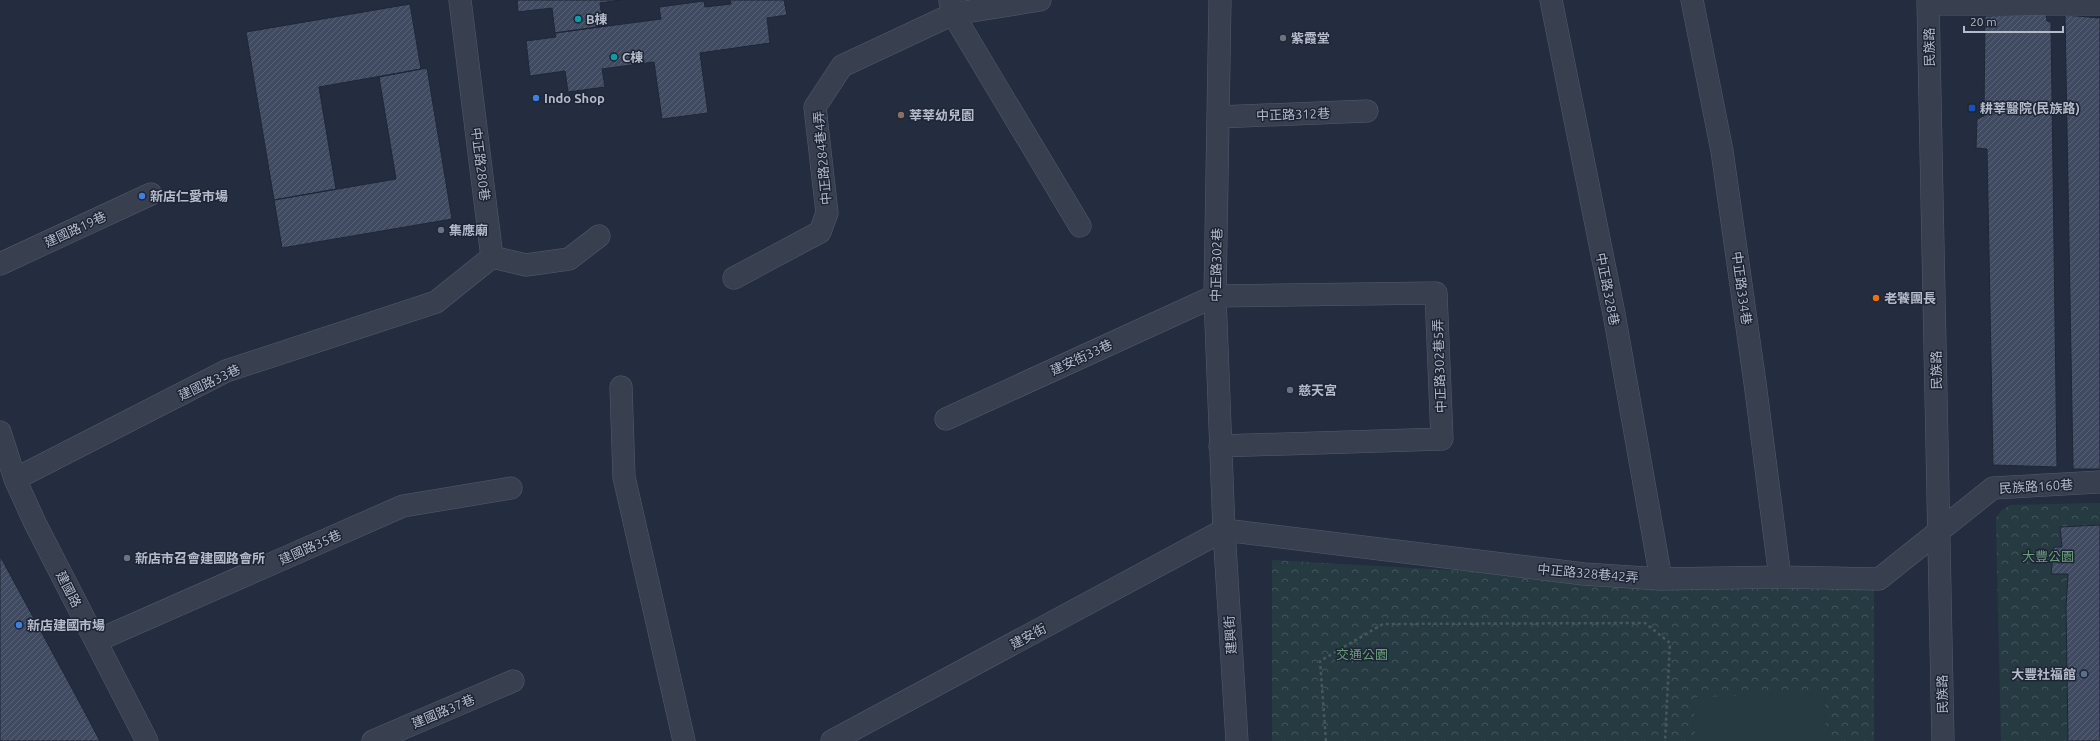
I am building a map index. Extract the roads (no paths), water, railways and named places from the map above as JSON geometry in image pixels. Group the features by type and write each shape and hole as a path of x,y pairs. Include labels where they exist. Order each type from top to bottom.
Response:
{"street":[{"name":"中正路280巷","path":"460,0 492,257"},
{"name":"中正路284巷4弄","path":"734,278 820,232 827,213 815,107 842,66 951,7 1040,0"},
{"name":"中正路302巷","path":"1220,0 1215,296 1224,530"},
{"name":"中正路328巷","path":"1551,0 1614,314 1661,579"},
{"name":"中正路334巷","path":"1692,0 1722,151 1755,383 1780,577"},
{"path":"1928,2 2100,4"},
{"name":"民族路","path":"1928,2 1943,741"},
{"path":"951,7 1080,226"},
{"name":"中正路312巷","path":"1218,116 1367,111"},
{"name":"建國路19巷","path":"0,264 151,194"},
{"path":"492,257 526,266 569,259 599,236"},
{"name":"建國路33巷","path":"15,479 226,371 436,302 492,257"},
{"name":"中正路302巷5弄","path":"1215,296 1436,293 1442,439 1220,446"},
{"name":"建安街33巷","path":"946,419 1215,296"},
{"path":"621,387 624,477 684,741"},
{"name":"建國路","path":"0,432 15,479 35,523 147,741"},
{"name":"民族路160巷","path":"1939,531 1993,488 2100,482"},
{"name":"建國路35巷","path":"96,641 403,506 511,488"},
{"name":"中正路328巷42弄","path":"1224,530 1584,574 1661,579 1780,577 1879,578 1939,531"},
{"name":"建安街","path":"832,741 1224,530"},
{"name":"建興街","path":"1224,530 1237,741"},
{"name":"建國路37巷","path":"372,741 513,681"}],"place":[{"name":"B棟","path":"578,19"},
{"name":"紫霞堂","path":"1283,38"},
{"name":"C棟","path":"614,57"},
{"name":"Indo Shop","path":"536,98"},
{"name":"耕莘醫院(民族路)","path":"1972,108"},
{"name":"莘莘幼兒園","path":"901,115"},
{"name":"新店仁愛市場","path":"142,196"},
{"name":"集應廟","path":"441,230"},
{"name":"老饕團長","path":"1876,298"},
{"name":"慈天宮","path":"1290,390"},
{"name":"新店市召會建國路會所","path":"127,558"},
{"name":"新店建國市場","path":"19,625"},
{"name":"大豐社福館","path":"2084,674"}],"park label":[{"name":"大豐公園","path":"2048,556"},
{"name":"交通公園","path":"1362,654"}]}
